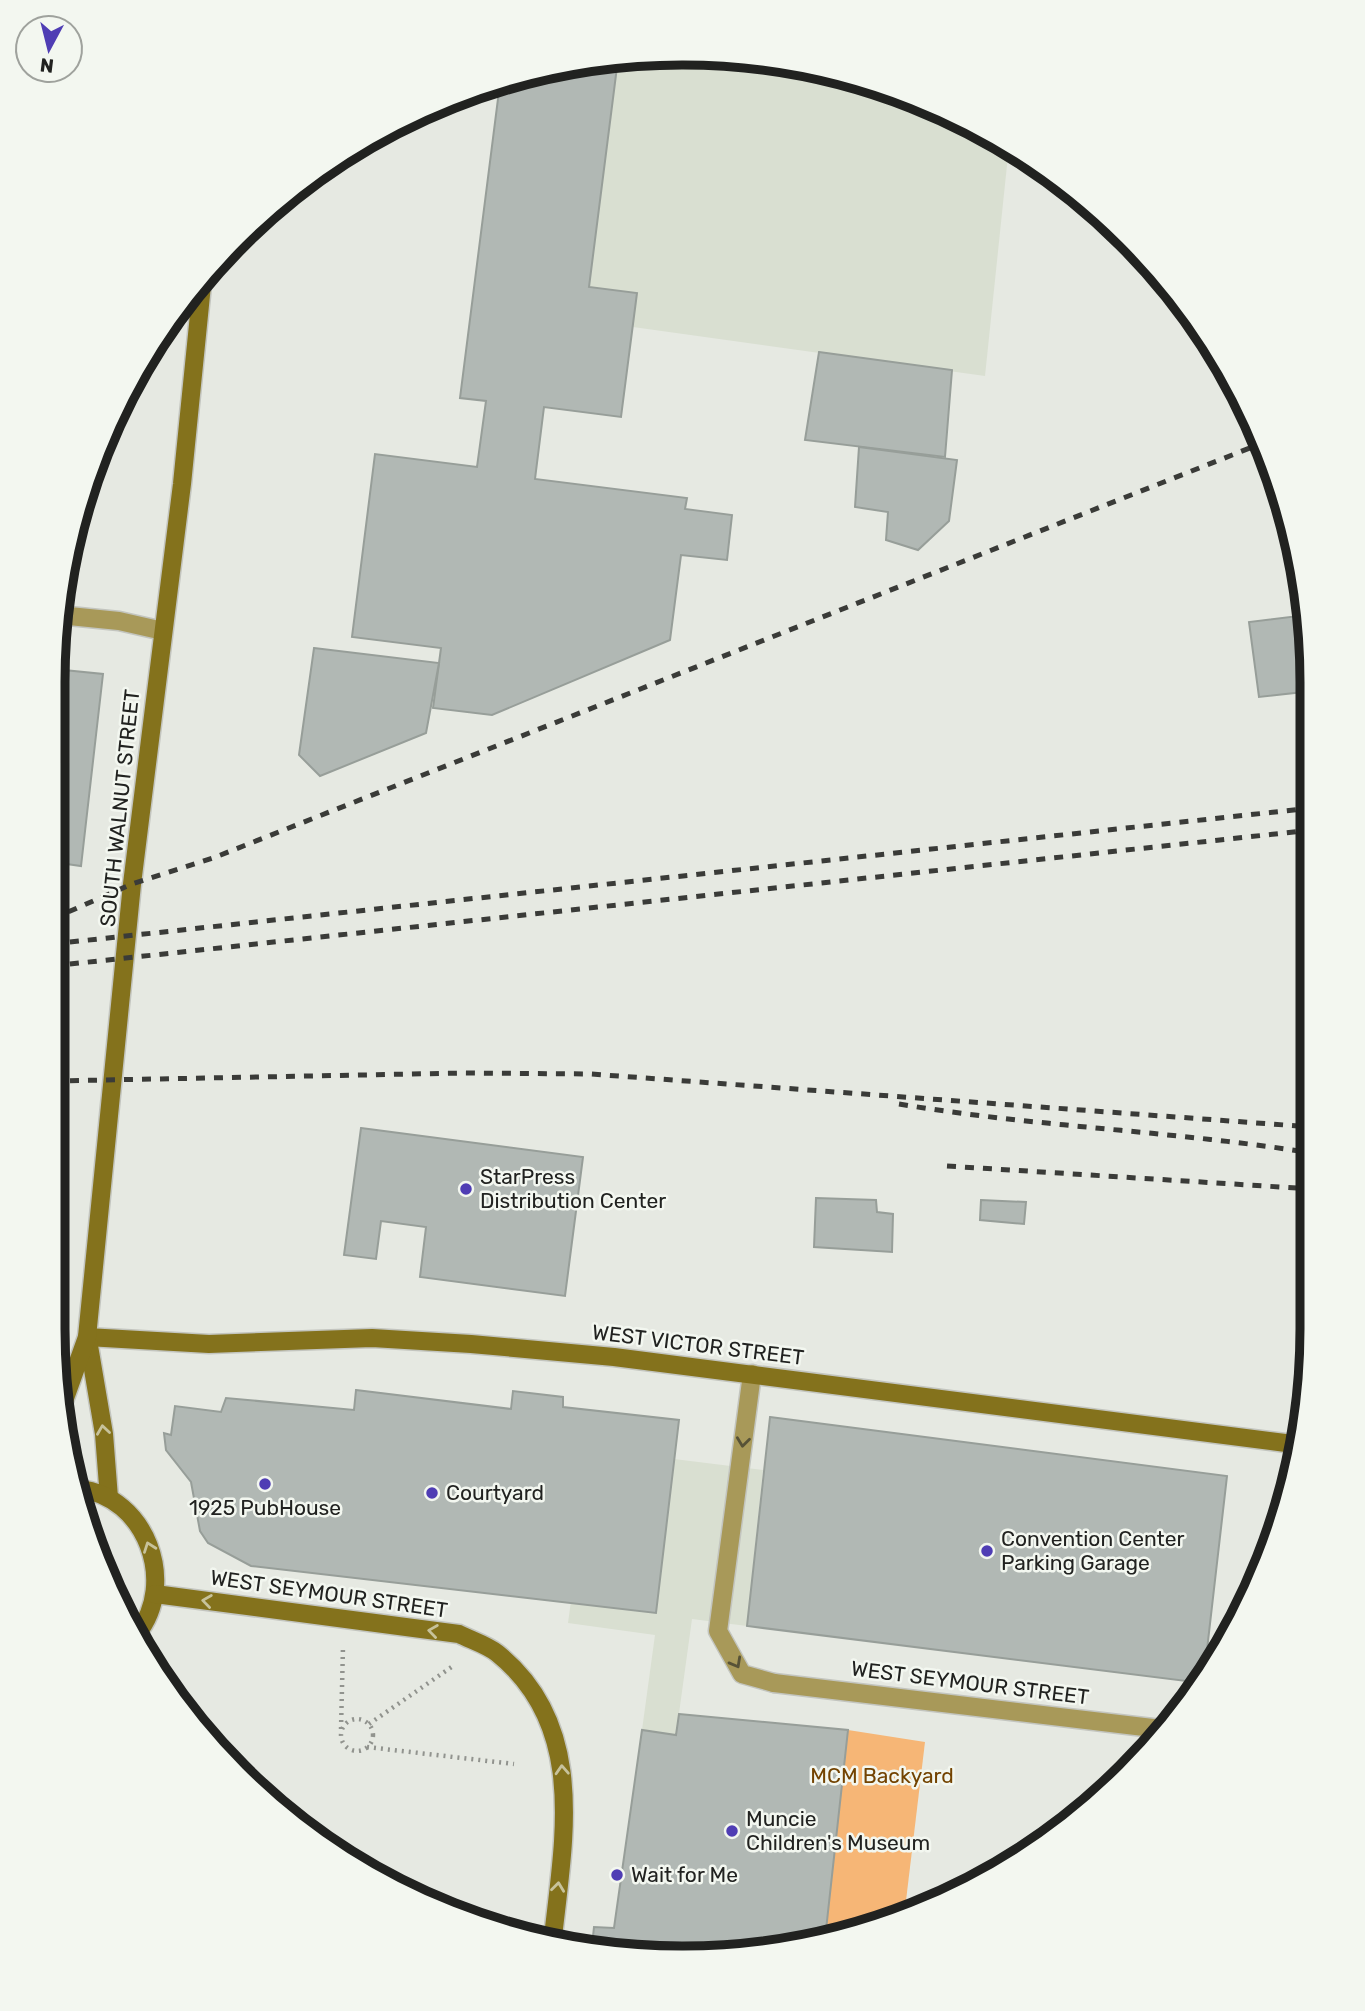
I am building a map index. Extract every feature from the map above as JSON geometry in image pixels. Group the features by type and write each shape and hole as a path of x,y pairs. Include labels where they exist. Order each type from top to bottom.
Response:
{"main road":[{"name":"SOUTH WALNUT STREET","path":"68,1390 87,1337 132,884 201,295"},
{"name":"SOUTH WALNUT STREET","path":"87,1337 104,1434 108,1498"},
{"name":"WEST VICTOR STREET","path":"87,1337 209,1344 372,1338 614,1357 1289,1443"},
{"path":"87,1492 108,1498 127,1512 142,1529 151,1549 156,1572 155,1594 142,1627"},
{"name":"WEST SEYMOUR STREET","path":"155,1594 459,1634 497,1653 530,1689 552,1725 562,1762 564,1838 553,1932"}],"street":[{"path":"69,616 119,621 163,631"},
{"name":"WEST SEYMOUR STREET","path":"752,1374 718,1630 742,1674 774,1683 1154,1728"}],"path":[{"path":"343,1647 341,1740 349,1749 358,1751 367,1747 373,1739 369,1724"},
{"path":"369,1724 453,1666"},
{"path":"341,1730 354,1718 369,1724"},
{"path":"367,1747 514,1764"}],"shaded area":[{"path":"723,66 803,77 842,86 919,112 956,128 1008,158 985,376 633,327 589,287 616,69"},
{"path":"674,1459 763,1470 747,1626 692,1619 676,1735 642,1730 655,1635 568,1623 571,1601"}],"green space":[{"name":"MCM Backyard","path":"848,1730 925,1742 906,1904 826,1929"}],"building":[{"path":"617,69 589,287 637,293 621,417 544,407 535,479 687,498 685,509 732,515 727,560 681,555 670,640 492,715 433,708 441,648 352,637 375,454 477,467 486,401 460,398 499,93 562,77"},
{"path":"819,352 952,370 945,457 805,440"},
{"path":"859,447 957,460 949,521 918,550 886,540 888,512 855,507"},
{"path":"1296,616 1300,692 1259,697 1249,622"},
{"path":"314,648 439,663 426,733 320,776 299,755"},
{"path":"65,670 103,674 81,866 65,864"},
{"name":"StarPress Distribution Center","path":"361,1128 583,1157 565,1296 420,1277 426,1227 381,1221 376,1259 344,1255"},
{"path":"816,1198 876,1200 877,1212 893,1214 892,1252 814,1247"},
{"path":"981,1200 1026,1202 1024,1224 980,1220"},
{"name":"Courtyard","path":"356,1390 511,1409 513,1391 563,1397 563,1407 679,1420 656,1613 251,1566 208,1543 200,1531 191,1482 166,1450 164,1433 171,1435 175,1406 221,1412 226,1398 354,1410"},
{"name":"Convention Center Parking Garage","path":"770,1417 1227,1476 1206,1655 1189,1681 747,1626"},
{"name":"Muncie Children's Museum","path":"679,1714 848,1730 826,1929 763,1941 723,1945 642,1945 593,1939 594,1927 614,1928 642,1730 676,1735"}],"railway":[{"path":"65,913 132,884 213,858 1253,447"},
{"path":"65,943 1300,809"},
{"path":"65,965 1300,831"},
{"path":"65,1081 464,1073 591,1074 1300,1126"},
{"path":"899,1104 1300,1151"},
{"path":"947,1166 1300,1188"}],"place":[{"name":"StarPress Distribution Center","path":"466,1189"},
{"name":"1925 PubHouse","path":"265,1484"},
{"name":"Courtyard","path":"432,1493"},
{"name":"Convention Center Parking Garage","path":"987,1551"},
{"name":"Muncie Children's Museum","path":"732,1831"},
{"name":"Wait for Me","path":"617,1875"}]}
